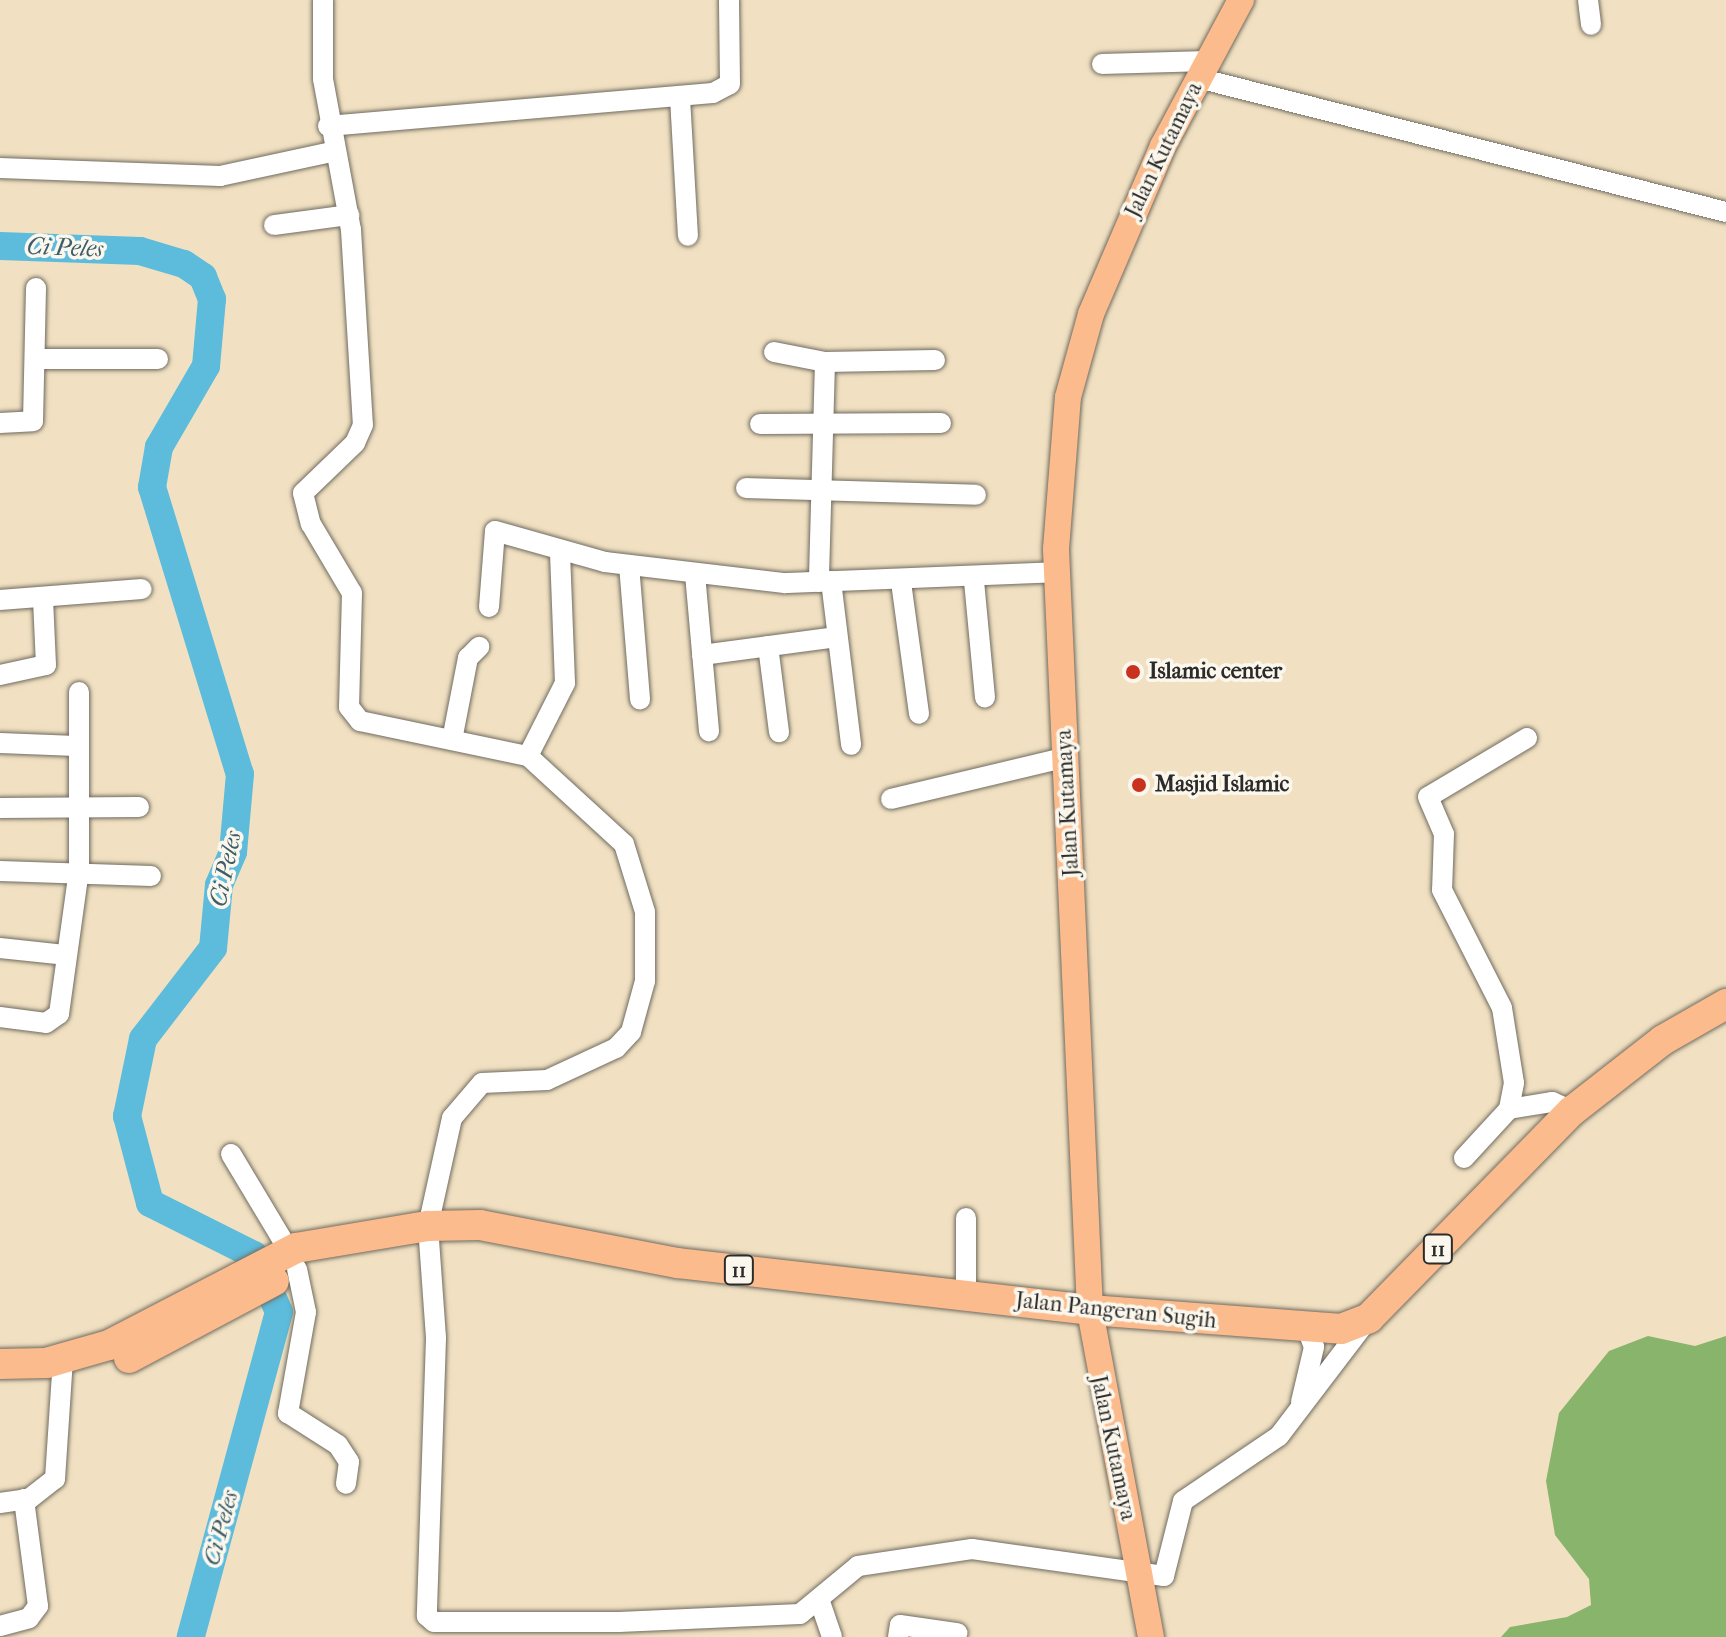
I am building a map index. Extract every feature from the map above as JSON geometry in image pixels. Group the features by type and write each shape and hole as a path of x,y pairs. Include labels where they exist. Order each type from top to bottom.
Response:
{"highway":[{"name":"Jalan Pangeran Sugih","path":"289,1261 389,1230 480,1225 678,1263 1090,1310 1307,1329 1341,1329 1369,1318 1572,1111 1663,1040 1726,1004"},
{"name":"11","path":"0,1372 117,1364 218,1300 289,1261"},
{"name":"11","path":"0,1364 64,1368"}],"main road":[{"name":"Jalan Kutamaya","path":"1151,1637 1090,1310 1057,572 1077,357 1118,246 1202,70 1241,0"}],"street":[{"path":"323,0 328,126 331,152 349,215 363,425 355,443 311,478 305,508 352,593 352,714 528,756 624,844 645,912 645,981 631,1032 601,1059 547,1080 482,1083 460,1100 428,1226 436,1338 427,1616 434,1622 619,1629 800,1614 858,1566 972,1549 1166,1576 1183,1501 1254,1457 1296,1414 1369,1318"},
{"path":"328,126 680,98 730,84 729,0"},
{"path":"1588,0 1591,25"},
{"path":"1102,64 1202,70 1726,212"},
{"path":"680,98 688,236"},
{"path":"0,168 220,176 331,152"},
{"path":"274,225 349,215"},
{"path":"0,423 33,421 36,288"},
{"path":"774,352 825,362 935,360"},
{"path":"36,359 158,359"},
{"path":"825,362 818,491 825,582 837,637 851,745"},
{"path":"760,424 941,423"},
{"path":"746,488 976,495"},
{"path":"489,607 489,534 560,552 695,574 825,582 901,582 974,581 1057,572"},
{"path":"528,756 565,683 560,552"},
{"path":"629,565 640,700"},
{"path":"695,574 709,731"},
{"path":"974,581 985,697"},
{"path":"901,582 919,714"},
{"path":"0,600 43,600 142,589"},
{"path":"0,675 46,665 43,600"},
{"path":"702,655 837,637"},
{"path":"768,646 779,732"},
{"path":"452,740 468,658 479,647"},
{"path":"0,1017 56,1022 79,869 76,746 79,692"},
{"path":"1464,1158 1509,1109 1514,1083 1502,1008 1442,890 1444,834 1428,797 1527,738"},
{"path":"0,743 76,746"},
{"path":"891,799 1067,757"},
{"path":"0,808 139,807"},
{"path":"0,871 79,869 151,876"},
{"path":"0,948 65,955"},
{"path":"1509,1109 1552,1102 1572,1111"},
{"path":"231,1154 289,1261 306,1312 288,1413 338,1445 349,1462 346,1484"},
{"path":"966,1218 966,1295"},
{"path":"1296,1414 1313,1352 1307,1329"},
{"path":"0,1503 24,1499 51,1485 59,1470 64,1368"},
{"path":"0,1626 29,1618 38,1606 24,1499"},
{"path":"819,1599 832,1637"},
{"path":"898,1637 900,1625 957,1633"}],"green space":[{"path":"1648,1336 1695,1346 1726,1336 1726,1637 1501,1637 1510,1627 1567,1617 1591,1605 1589,1579 1555,1535 1546,1481 1559,1413 1609,1351"}],"waterway":[{"name":"Ci Peles","path":"0,246 140,251 184,264 203,277 212,299 206,366 159,447 152,487 240,774 233,852 219,885 213,948 143,1039 127,1116 150,1203 254,1255 279,1312 191,1637"}],"place":[{"name":"Islamic center","path":"1133,672"},
{"name":"Masjid Islamic","path":"1139,785"}]}
